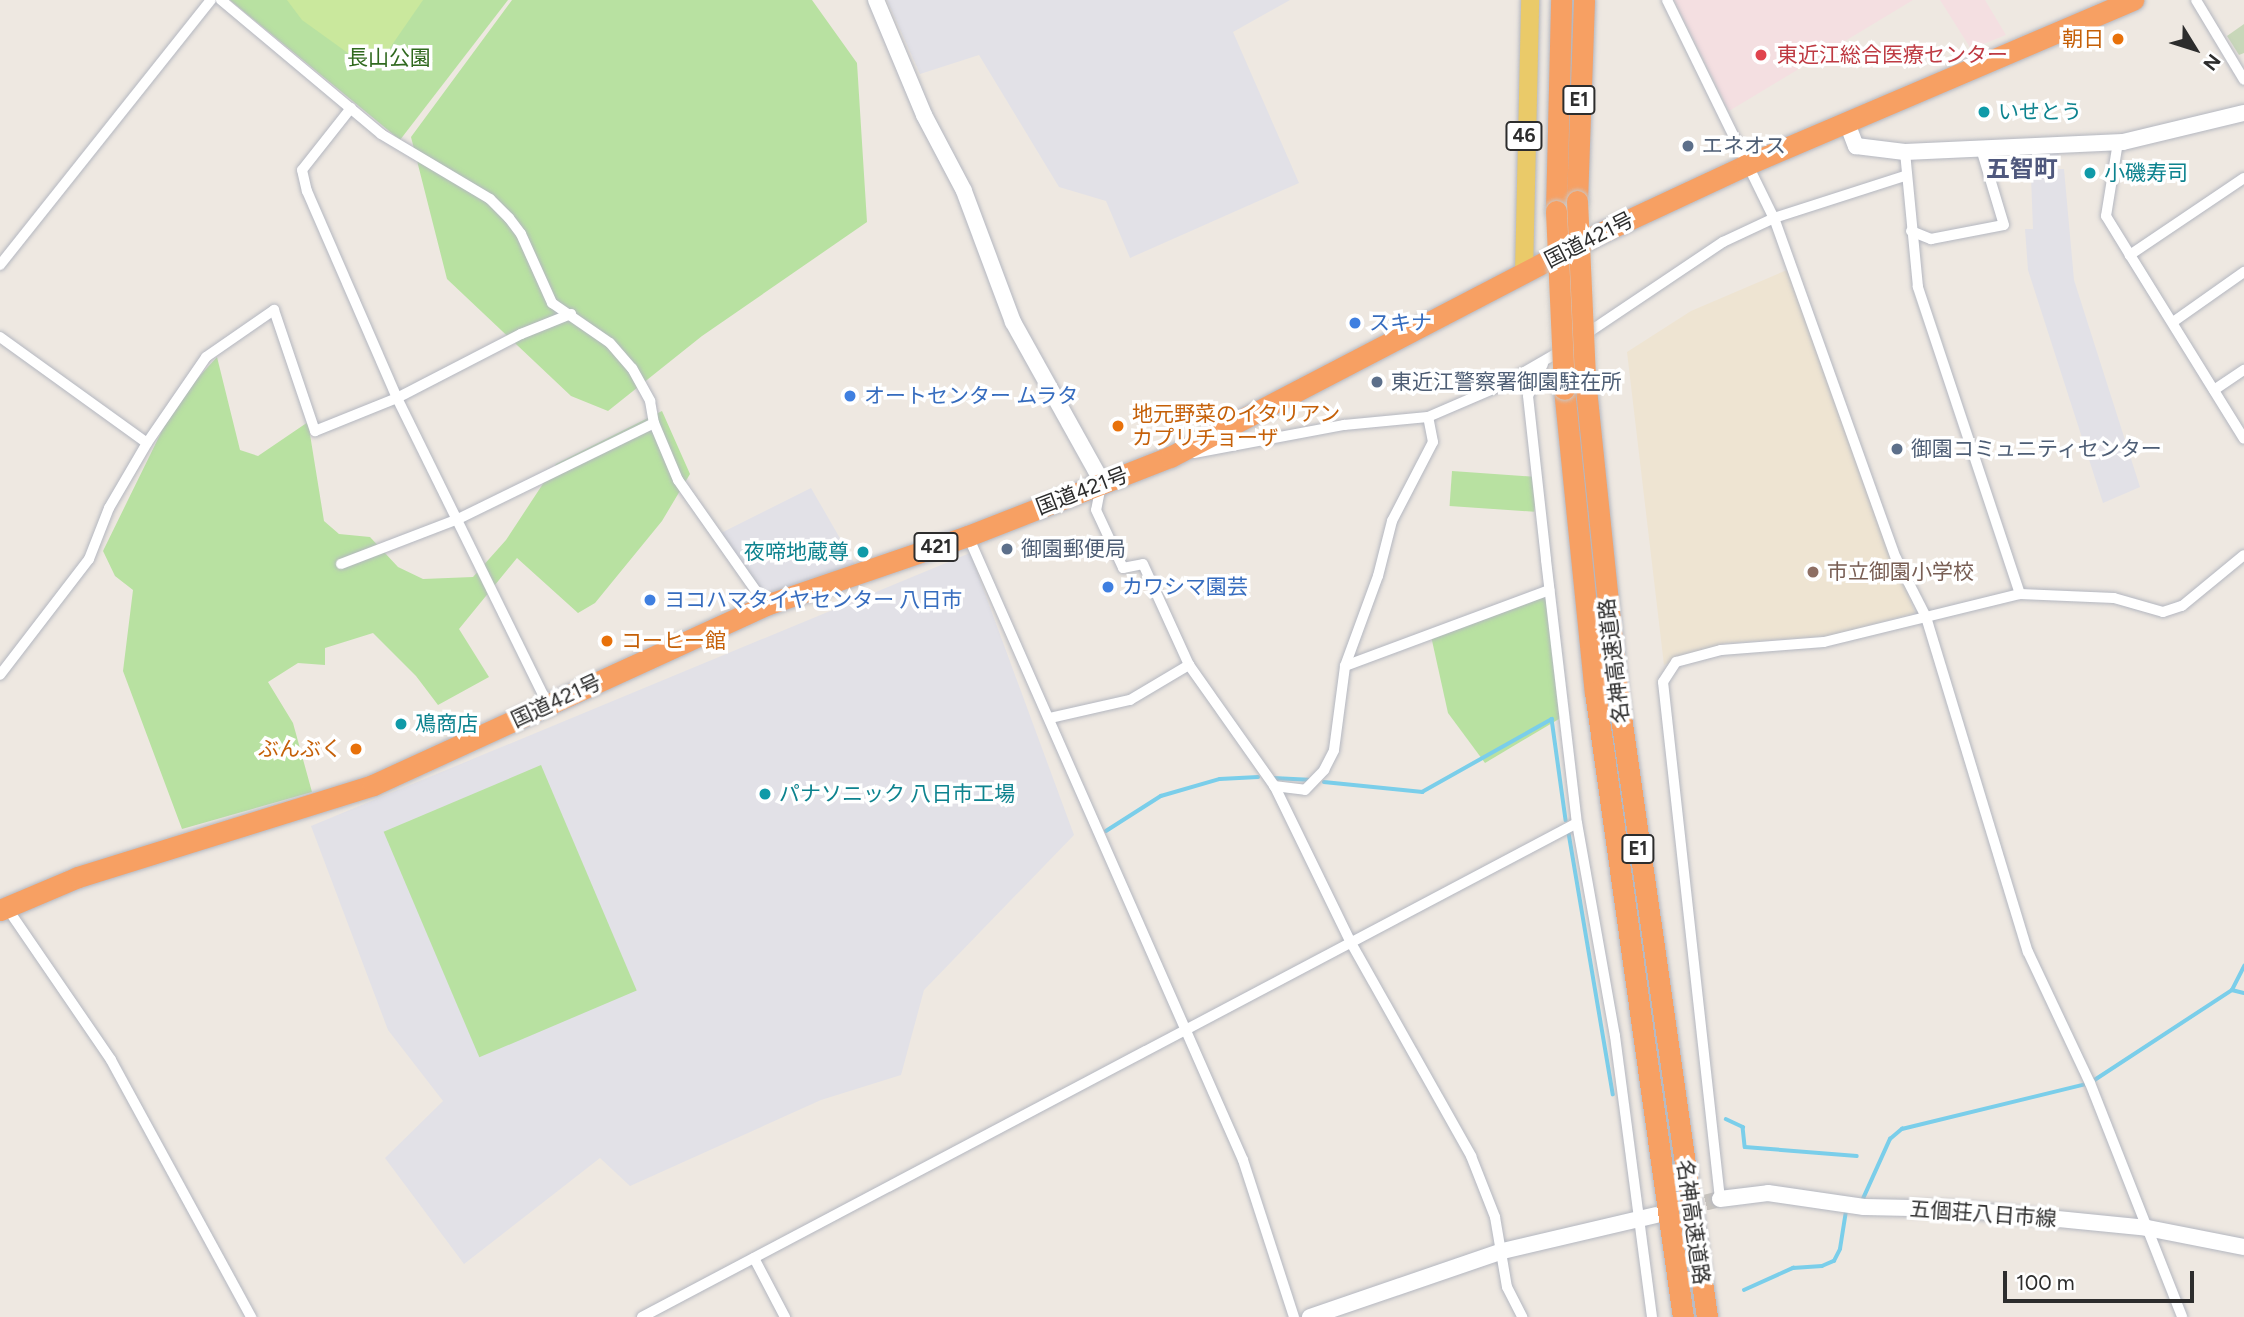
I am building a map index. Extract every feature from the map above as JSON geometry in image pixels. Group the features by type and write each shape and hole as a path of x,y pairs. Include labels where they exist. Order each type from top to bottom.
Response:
{"highway":[{"name":"名神高速道路","path":"1561,0 1556,211 1564,389 1595,692 1683,1317"},
{"name":"名神高速道路","path":"1584,0 1577,201 1586,379 1617,689 1707,1317"},
{"name":"国道421号","path":"2,906 78,877 373,785 766,605 968,536 1170,457 1524,273 1746,165 2133,0"}],"main road":[{"name":"46","path":"1524,273 1530,0"}],"street":[{"path":"0,265 211,0"},
{"path":"221,0 381,134 490,199 521,234 552,303 610,343 632,368 650,401 654,424 678,480 766,605"},
{"path":"876,0 924,115 964,191 1013,321 1102,482 1096,510 1123,568 1143,564 1189,665 1274,786 1350,941 1471,1156 1503,1251 1507,1287 1522,1317"},
{"path":"1667,0 1774,218 1896,558 1926,617 2028,952 2090,1083 2182,1317"},
{"path":"2196,0 2244,80"},
{"path":"351,108 302,170 340,275 397,398 548,705"},
{"path":"1846,123 1856,146 1905,152 2118,142 2244,113"},
{"path":"2118,142 2106,216 2214,390 2240,426 2244,439"},
{"path":"1911,231 1931,239 2004,225 1981,149"},
{"path":"1905,152 1905,177 1918,287 2020,594"},
{"path":"1170,457 1344,425 1429,417 1542,364 1723,242 1774,218 1905,177"},
{"path":"2130,255 2244,178"},
{"path":"2173,322 2244,272"},
{"path":"0,674 89,559 110,508 146,443 206,357 274,310 315,431 397,398 521,334 571,314"},
{"path":"0,337 146,443"},
{"path":"1542,364 1528,396 1549,590 1577,823 1615,1036 1652,1317"},
{"path":"2214,390 2244,370"},
{"path":"1274,786 1305,790 1324,770 1334,750 1345,666 1392,521 1433,442 1429,417"},
{"path":"341,564 458,519 654,424"},
{"path":"968,536 1187,1027 1243,1160 1294,1317"},
{"path":"1720,1199 1663,682 1676,662 1721,650 1824,642 2020,594 2114,598 2163,612 2182,606 2244,555"},
{"path":"1345,666 1549,590"},
{"path":"1050,718 1130,700 1189,665"},
{"path":"642,1317 1577,823"},
{"path":"2,906 111,1060 251,1317"},
{"name":"五個荘八日市線","path":"1720,1199 1768,1193 1860,1207 1958,1209 2147,1228 2244,1247"},
{"path":"1310,1317 1503,1251 1656,1215"},
{"path":"754,1258 785,1317"}],"shaded area":[{"path":"887,0 1290,0 1233,32 1299,183 1130,258 1106,201 1059,187 979,55 920,74"},
{"name":"東近江総合医療センター","path":"1674,0 1913,0 1729,111"},
{"name":"東近江総合医療センター","path":"1940,0 1985,0 2006,35 1971,49"},
{"path":"2059,149 2058,169 2064,169 2074,280 2140,487 2103,503 2028,270 2025,229 2033,229 2030,150"},
{"path":"1787,270 1915,613 1828,636 1725,643 1664,665 1627,352 1691,311"},
{"path":"811,488 856,566 766,596 721,533"},
{"path":"970,553 1074,835 924,990 901,1075 821,1100 630,1186 600,1158 464,1264 385,1158 443,1101 388,1030 311,826"}],"green space":[{"name":"長山公園","path":"230,0 508,0 400,140"},
{"path":"287,0 423,0 385,55 359,61 302,20"},
{"path":"512,0 812,0 857,63 867,222 702,336 608,411 571,396 447,279 411,137"},
{"path":"2244,24 2244,53 2239,55 2227,36"},
{"path":"217,357 240,450 258,456 308,422 324,521 339,534 370,537 398,567 423,579 473,577 506,540 556,464 662,411 690,474 662,521 595,603 578,613 517,558 459,629 489,677 438,705 416,676 373,633 325,648 325,665 298,663 268,682 293,723 312,792 182,829 123,671 133,590 115,576 103,551 176,402"},
{"path":"1452,471 1537,477 1534,512 1450,506"},
{"path":"1549,590 1564,716 1485,763 1448,713 1431,636"},
{"path":"541,765 637,991 479,1057 384,832"}],"waterway":[{"path":"1324,782 1422,792 1552,719 1566,820"},
{"path":"1106,831 1161,796 1220,779 1258,777"},
{"path":"1273,778 1308,780"},
{"path":"1569,833 1613,1094"},
{"path":"1862,1201 1890,1139 1902,1129 2090,1083 2232,990 2244,966"},
{"path":"2232,990 2244,993"},
{"path":"1726,1119 1743,1127 1745,1147 1857,1156"},
{"path":"1744,1290 1793,1268 1822,1266 1834,1261 1840,1249 1846,1211"}],"tunnel":[{"path":"1659,1214 1720,1199"}],"place":[{"name":"朝日","path":"2118,39"},
{"name":"東近江総合医療センター","path":"1761,55"},
{"name":"いせとう","path":"1984,112"},
{"name":"エネオス","path":"1688,146"},
{"name":"小磯寿司","path":"2090,173"},
{"name":"スキナ","path":"1355,323"},
{"name":"東近江警察署御園駐在所","path":"1377,382"},
{"name":"オートセンター ムラタ","path":"850,396"},
{"name":"地元野菜のイタリアン カプリチョーザ","path":"1118,426"},
{"name":"御園コミュニティセンター","path":"1897,449"},
{"name":"御園郵便局","path":"1007,549"},
{"name":"夜啼地蔵尊","path":"863,552"},
{"name":"市立御園小学校","path":"1813,572"},
{"name":"カワシマ園芸","path":"1108,587"},
{"name":"ヨコハマタイヤセンター 八日市","path":"650,600"},
{"name":"コーヒー館","path":"607,641"},
{"name":"鳰商店","path":"401,724"},
{"name":"ぶんぶく","path":"356,749"},
{"name":"パナソニック 八日市工場","path":"765,794"}],"district":[{"name":"五智町","path":"2022,169"}]}
